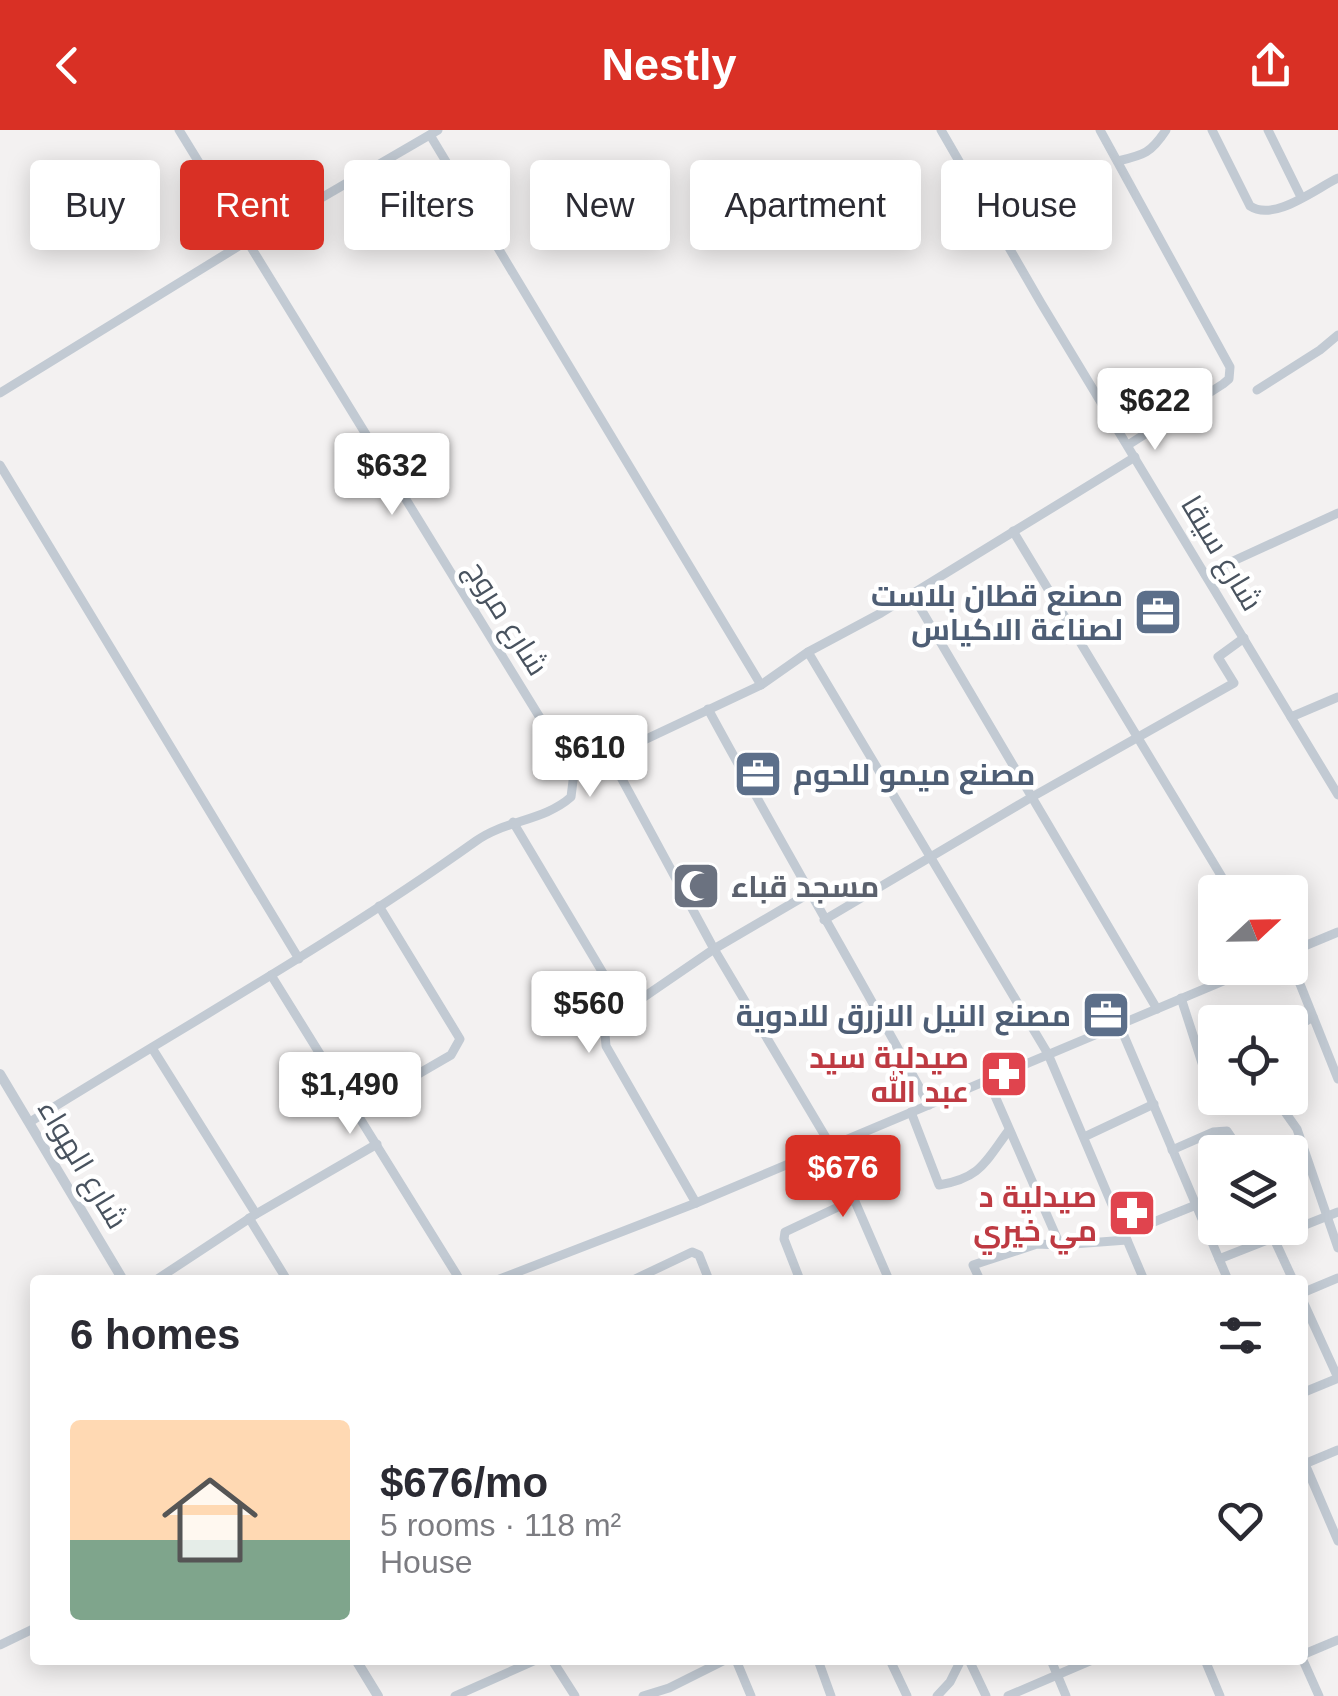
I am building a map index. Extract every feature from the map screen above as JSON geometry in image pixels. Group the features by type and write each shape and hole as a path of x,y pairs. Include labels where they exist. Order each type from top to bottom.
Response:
{"street":[{"name":"شارع مروج","path":"179,130 197,160"},
{"name":"شارع سيقا","path":"940,130 1338,794"},
{"path":"1100,130 1230,367 1229,378 1223,384 1128,444"},
{"path":"1118,161 1141,156 1156,147 1166,130"},
{"path":"1212,130 1250,206 1263,212 1274,211 1338,178"},
{"path":"1268,130 1301,196"},
{"path":"324,197 434,133 761,685"},
{"path":"0,393 232,250"},
{"name":"شارع مروج","path":"253,250 574,773"},
{"path":"1257,390 1338,335"},
{"path":"30,1122 299,959 496,828 564,804 571,797 574,773 761,685 808,652 912,594 1135,456"},
{"path":"0,466 299,959"},
{"path":"1205,574 1338,514"},
{"path":"1013,531 1221,875"},
{"path":"912,594 1156,1008"},
{"path":"824,920 1234,683 1218,658 1244,638"},
{"path":"808,652 1048,1054 1138,1275"},
{"path":"1291,716 1338,696"},
{"path":"708,709 929,1105"},
{"path":"610,756 714,949 830,1146 887,1275"},
{"path":"513,822 625,1010"},
{"path":"696,1203 606,1046 605,1034 625,1010 714,949 808,894"},
{"path":"356,1110 451,1056 460,1039 379,906"},
{"path":"1308,947 1338,932"},
{"path":"271,976 457,1275"},
{"path":"510,1275 696,1203 1213,985"},
{"path":"1301,985 1338,1079"},
{"path":"1181,998 1198,1050"},
{"path":"1308,1020 1313,1017"},
{"path":"1119,1024 1226,1275"},
{"path":"152,1048 284,1275"},
{"name":"شارع الهواء","path":"0,1074 120,1275"},
{"path":"988,1080 1060,1246"},
{"path":"1084,1137 1154,1104"},
{"path":"911,1112 939,1185 964,1180 981,1167 1009,1130"},
{"path":"1287,1115 1296,1129 1338,1248"},
{"path":"1206,1135 1226,1131 1229,1135"},
{"path":"1172,1150 1198,1139"},
{"path":"164,1275 252,1216 377,1144"},
{"path":"798,1275 785,1232 854,1199"},
{"path":"978,1275 973,1265 1037,1244 1060,1246 1126,1237 1196,1205"},
{"path":"1308,1222 1338,1212"},
{"path":"1219,1259 1247,1245"},
{"path":"1277,1245 1292,1275"},
{"path":"643,1275 692,1252 699,1255 707,1275"},
{"path":"1308,1293 1338,1278"},
{"path":"1308,1310 1337,1378 1308,1390"},
{"path":"1308,1461 1338,1450"},
{"path":"1308,1470 1338,1541"},
{"path":"0,1645 30,1630"},
{"path":"1308,1654 1338,1640"},
{"path":"359,1665 378,1696"},
{"path":"455,1696 524,1665"},
{"path":"555,1665 574,1696"},
{"path":"649,1695 715,1665"},
{"path":"738,1665 750,1696"},
{"path":"820,1665 831,1696"},
{"path":"892,1665 907,1696"},
{"path":"937,1696 958,1665"},
{"path":"971,1665 986,1696"},
{"path":"1053,1665 1066,1696"},
{"path":"1008,1696 1080,1665"},
{"path":"1207,1665 1220,1696"},
{"path":"1305,1665 1319,1696"}],"place":[{"name":"مصنع قطان بلاست لصناعة الاكياس","path":"1158,612"},
{"name":"مصنع ميمو للحوم","path":"758,774"},
{"name":"مسجد قباء","path":"696,886"},
{"name":"مصنع النيل الازرق للادوية","path":"1106,1015"},
{"name":"صيدلية سيد عبد الله","path":"1004,1074"},
{"name":"صيدلية د مي خيري","path":"1132,1213"}]}
